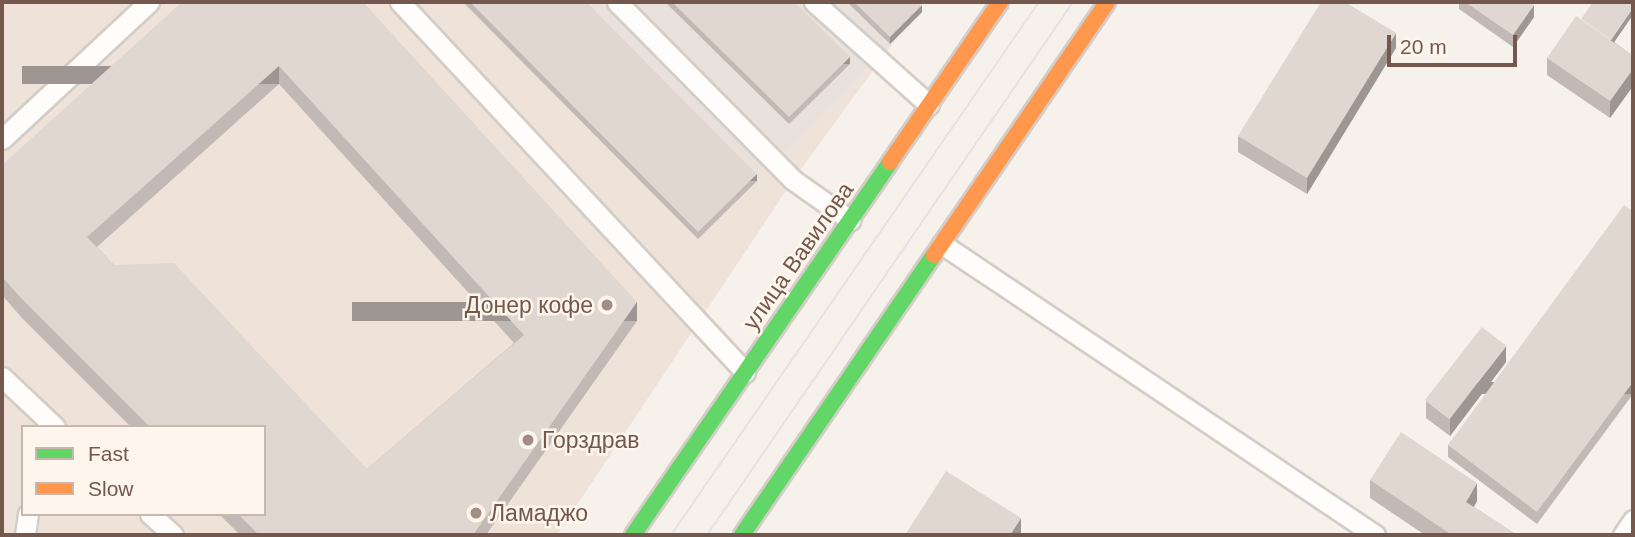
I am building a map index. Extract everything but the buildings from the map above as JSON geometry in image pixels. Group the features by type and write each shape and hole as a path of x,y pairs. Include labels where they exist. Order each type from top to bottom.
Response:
{"main road":[{"name":"улица Вавилова","path":"633,535 1000,2"},
{"path":"742,535 1107,2"}],"lane":[{"path":"2,139 149,2"},
{"path":"400,2 745,372"},
{"path":"617,2 793,180 850,220"},
{"path":"814,2 929,105"},
{"path":"942,244 1376,535"},
{"path":"2,377 47,423"},
{"path":"25,535 28,516"},
{"path":"152,516 173,535"},
{"path":"1623,535 1633,520"}],"shaded area":[{"path":"2,2 923,2 793,180 557,535 2,535"},
{"path":"460,2 912,2 922,12 698,239"}],"tram line":[{"path":"671,535 1039,2"},
{"path":"707,535 1073,2"}],"traffic: fast":[{"path":"633,535 890,162"},
{"path":"742,535 934,255"}],"traffic: slow":[{"path":"890,162 1000,2"},
{"path":"934,255 1107,2"}],"place":[{"name":"Донер кофе","path":"607,305"},
{"name":"Горздрав","path":"528,440"},
{"name":"Ламаджо","path":"476,513"}]}
